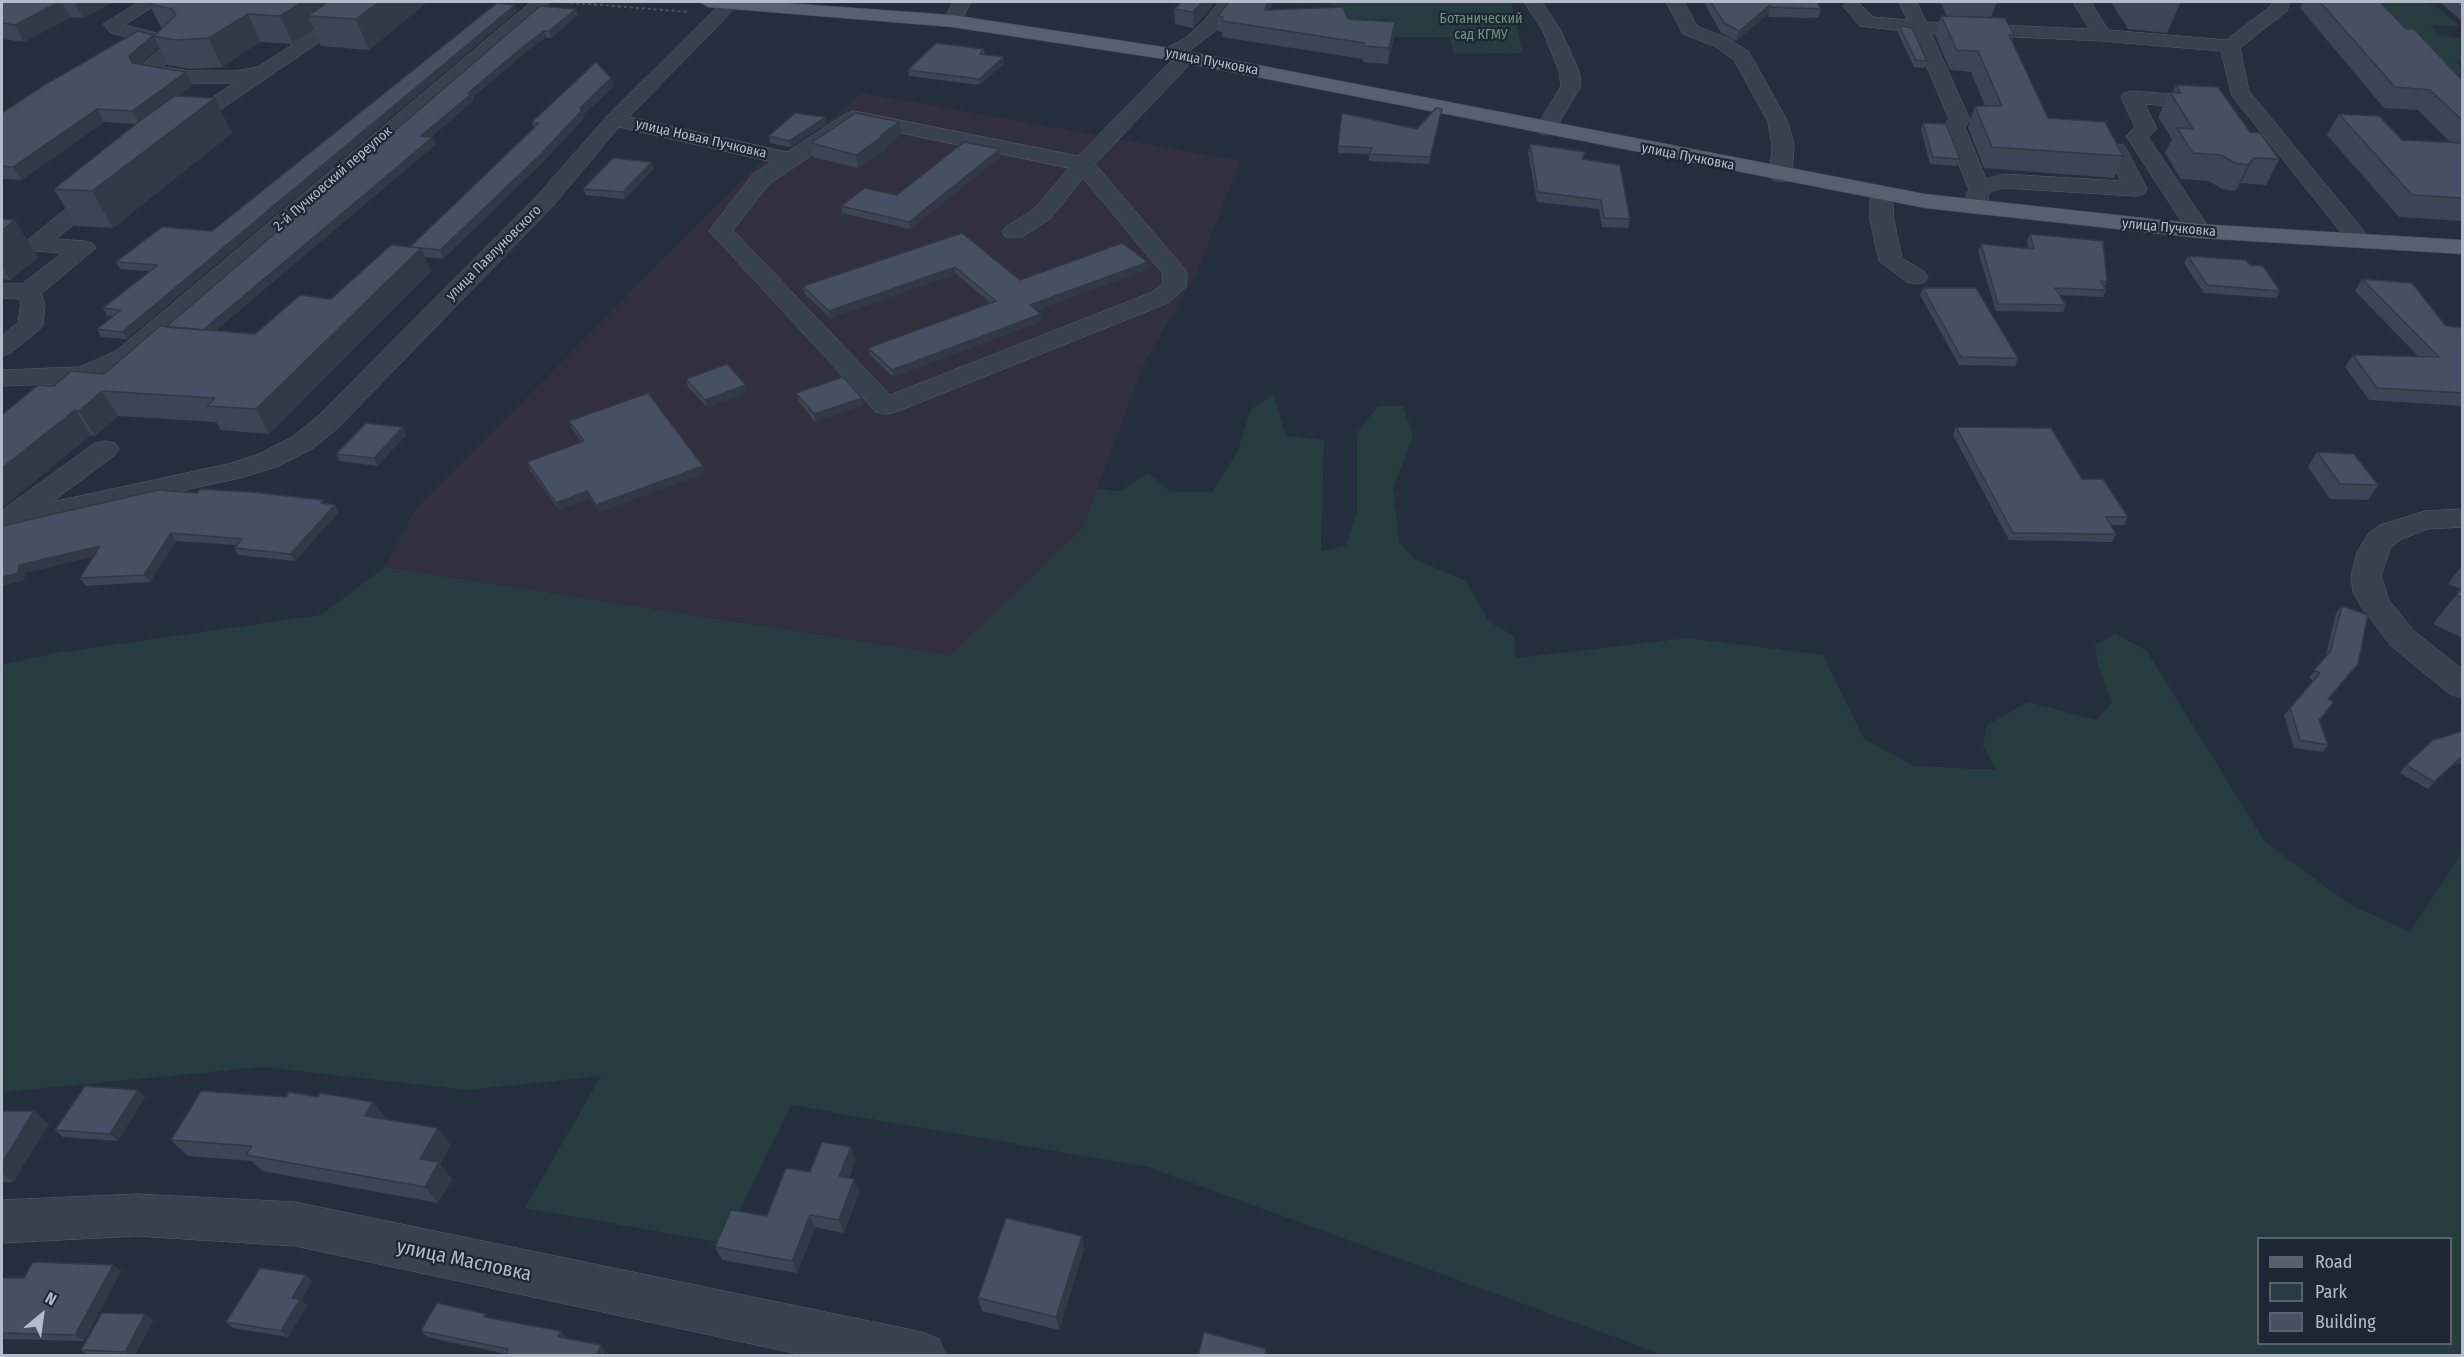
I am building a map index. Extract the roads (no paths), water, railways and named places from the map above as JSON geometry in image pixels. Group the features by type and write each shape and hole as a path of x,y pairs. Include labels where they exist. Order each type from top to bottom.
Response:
{"main road":[{"name":"улица Пучковка","path":"821,2 1178,55 1881,194 1979,199 2199,231 2463,247"},
{"name":"улица Пучковка","path":"735,3 921,17"}],"street":[{"path":"153,2 112,24 118,29 178,44 147,70 190,77 235,77 270,71"},
{"path":"166,139 208,108 270,71 370,2"},
{"name":"2-й Пучковский переулок","path":"2,378 81,375 102,369 125,357 541,2"},
{"path":"952,21 962,2"},
{"path":"1014,232 1042,214 1178,55 1212,26 1228,2"},
{"path":"1533,2 1551,29 1569,71 1571,86 1546,129"},
{"path":"1675,2 1690,30 1723,43 1742,56 1778,122 1783,145 1781,175"},
{"path":"1908,2 1960,120 1954,126 1979,199"},
{"path":"2082,2 2102,35"},
{"path":"1852,6 1867,22 1919,27 2102,35 2230,46 2281,7 2281,2"},
{"name":"улица Павлуновского","path":"4,522 234,471 269,460 302,443 328,422 544,201 614,120 735,3"},
{"path":"2230,46 2239,92 2248,106 2360,241"},
{"path":"2199,231 2137,136 2146,129 2132,97 2248,106"},
{"path":"854,117 1083,164 1175,273 1174,287 1159,298 886,406 721,231 760,179 854,117"},
{"name":"улица Новая Пучковка","path":"614,120 789,159"},
{"path":"1979,199 1984,186 2003,181 2136,189 2116,150"},
{"path":"2,291 28,292 84,248 35,244 119,177"},
{"path":"1881,194 1882,220 1891,261 1916,277"},
{"path":"2,348 30,325 33,304 28,292"},
{"path":"4,522 105,448"},
{"path":"2463,518 2425,520 2391,531 2380,540 2372,552 2366,576 2368,592 2402,638 2463,686"},
{"name":"улица Масловка","path":"2,1222 137,1215 296,1224 922,1356"}],"park label":[{"name":"Ботанический сад КГМУ","path":"1481,28"}]}
